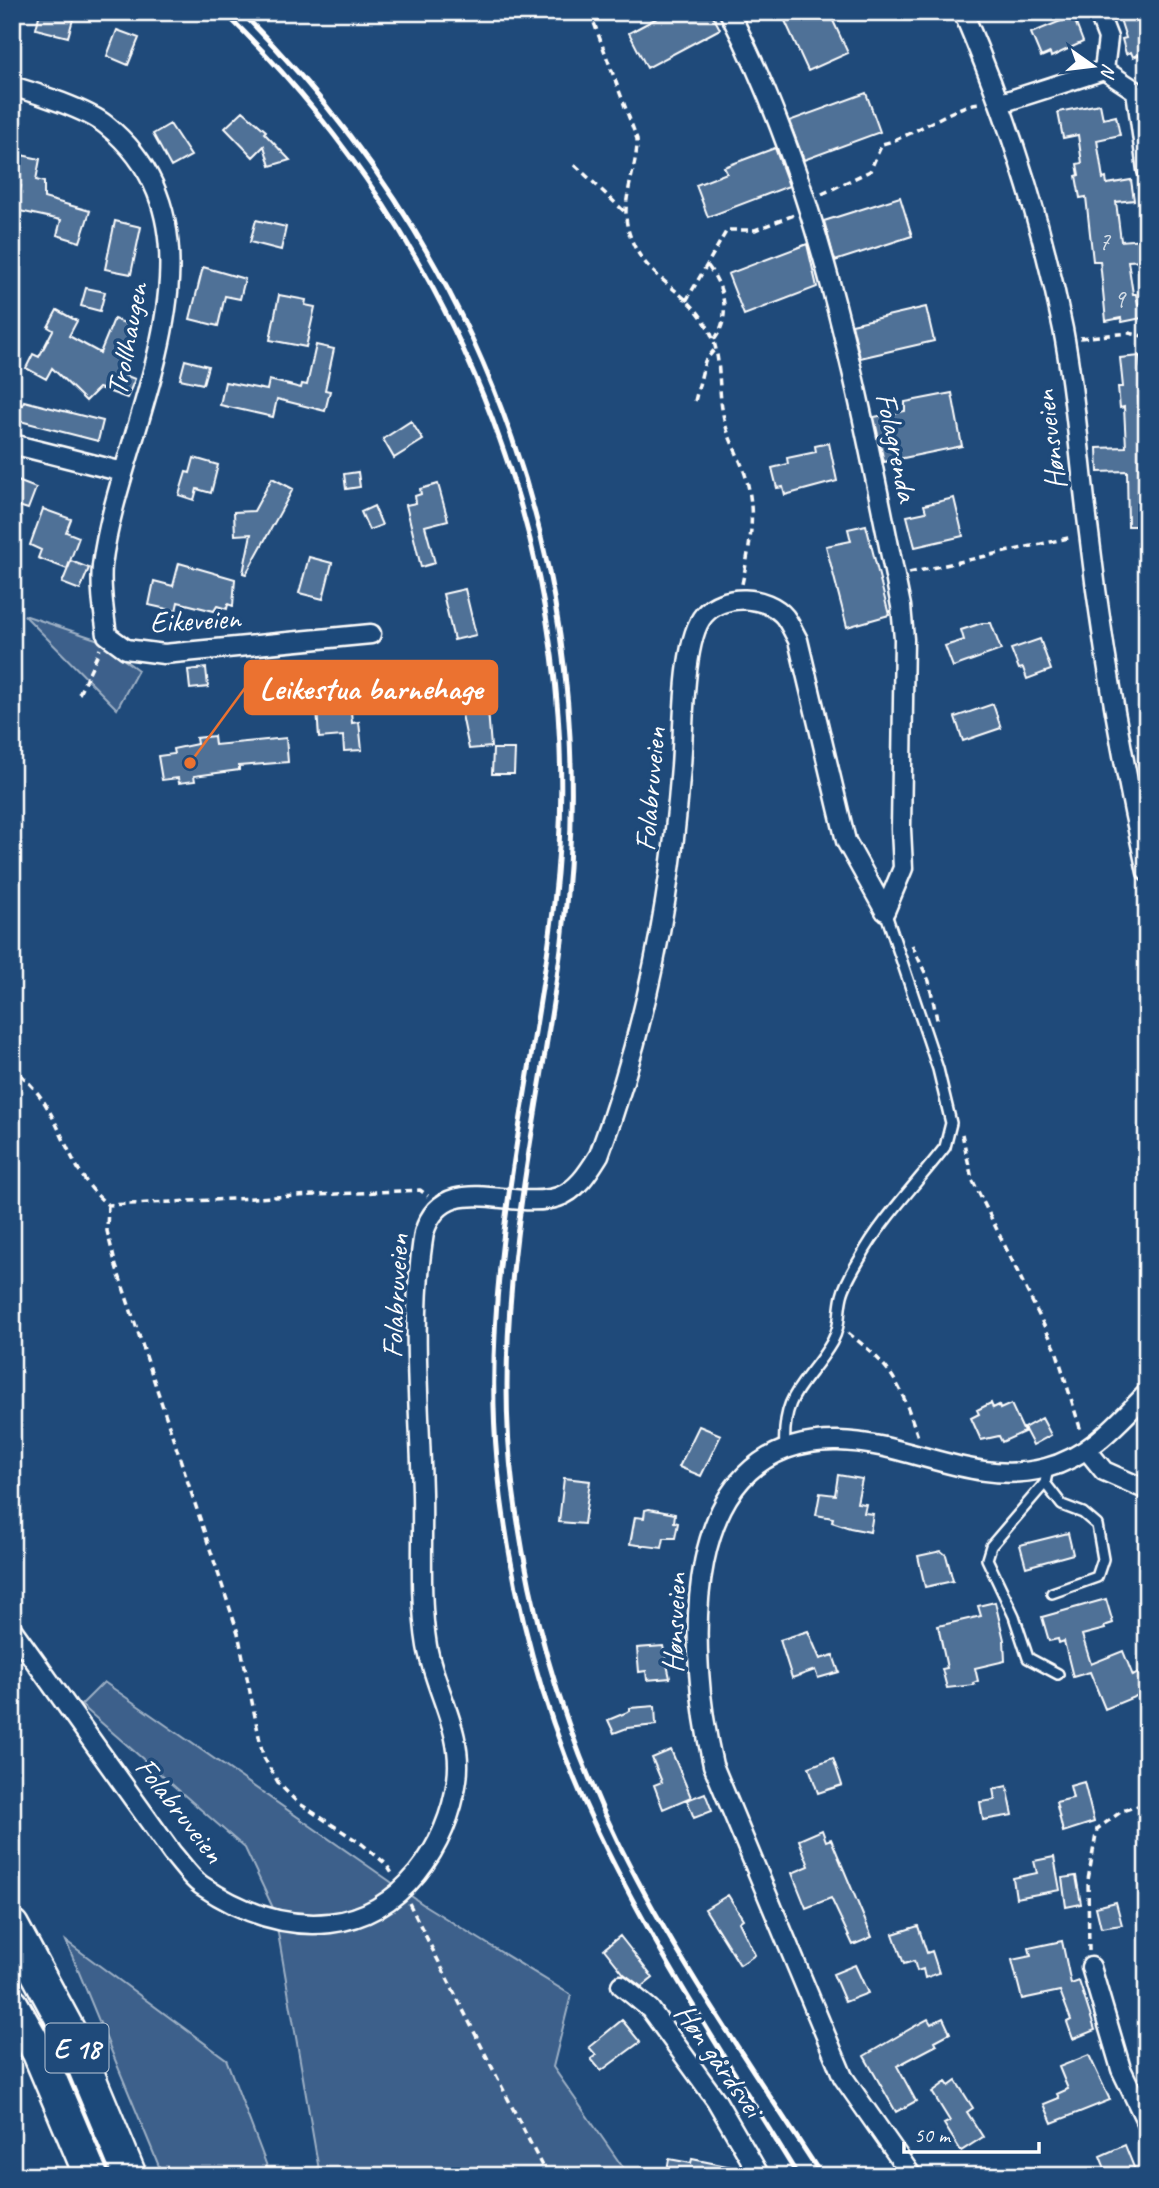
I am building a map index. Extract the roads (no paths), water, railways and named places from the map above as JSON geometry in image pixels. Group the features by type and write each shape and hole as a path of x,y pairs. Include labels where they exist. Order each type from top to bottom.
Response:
{"highway":[{"name":"E 18","path":"12,1926 73,2039 130,2176"},
{"name":"E 18","path":"12,2005 39,2053 91,2176"}],"street":[{"name":"Folagrenda","path":"729,12 778,117 809,209 836,302 895,576 904,639 901,830 903,868 885,911"},
{"name":"Hønsveien","path":"963,12 1001,103 1027,179 1065,343 1088,533 1124,763 1147,872"},
{"path":"1098,12 1108,37 1104,69"},
{"path":"1001,103 1104,69"},
{"path":"1104,69 1136,91 1147,170"},
{"name":"Trollhaugen","path":"12,86 105,124 139,161 158,194 168,226 168,297 158,351 123,472"},
{"path":"12,444 123,472"},
{"name":"Eikeveien","path":"123,472 102,567 107,635 126,649 164,654 371,634"},
{"name":"Folabruveien","path":"12,1629 172,1853 199,1883 242,1908 271,1919 304,1925 359,1917 401,1889 424,1866 442,1839 452,1809 458,1776 454,1737 427,1645 418,1328 421,1248 428,1218 441,1205 456,1197 533,1201 560,1196 587,1174 599,1155 648,999 665,912 676,836 688,664 694,633 704,615 721,604 759,600 784,616 798,640 846,841 885,911"},
{"name":"Hønsveien","path":"912,2176 843,2077 713,1765 702,1717 696,1640 705,1552 718,1515 744,1479 769,1458 796,1445 838,1441 893,1448 953,1467 1046,1475 1087,1450 1147,1393"},
{"path":"1087,1450 1104,1471 1147,1490"},
{"path":"1091,1967 1121,2069 1147,2123"},
{"name":"Høn gårdsvei","path":"621,1985 650,2009 716,2100 760,2176"}],"lane":[{"path":"785,1450 784,1432 788,1412 800,1382 831,1344 840,1326 842,1295 862,1255 945,1147 950,1133 938,1069 885,911"},
{"path":"1052,1593 1097,1577 1103,1559 1097,1525 1092,1518 1062,1505 1046,1475 991,1546 987,1559 1014,1616 1028,1658 1058,1674"}],"railway":[{"path":"224,12 308,102 381,201 443,307 492,420 529,537 552,657 561,780 554,903 511,1181 496,1320 494,1390 502,1508 519,1604 531,1650 560,1743 578,1788 620,1876 668,1963 798,2176"},
{"path":"241,12 329,109 403,213 464,323 512,438 546,558 566,683 571,811 562,941 512,1281 508,1419 513,1488 520,1535 539,1626 566,1716 582,1760 620,1846 691,1972 822,2176"}],"place":[{"name":"Leikestua barnehage","path":"190,763"}]}
